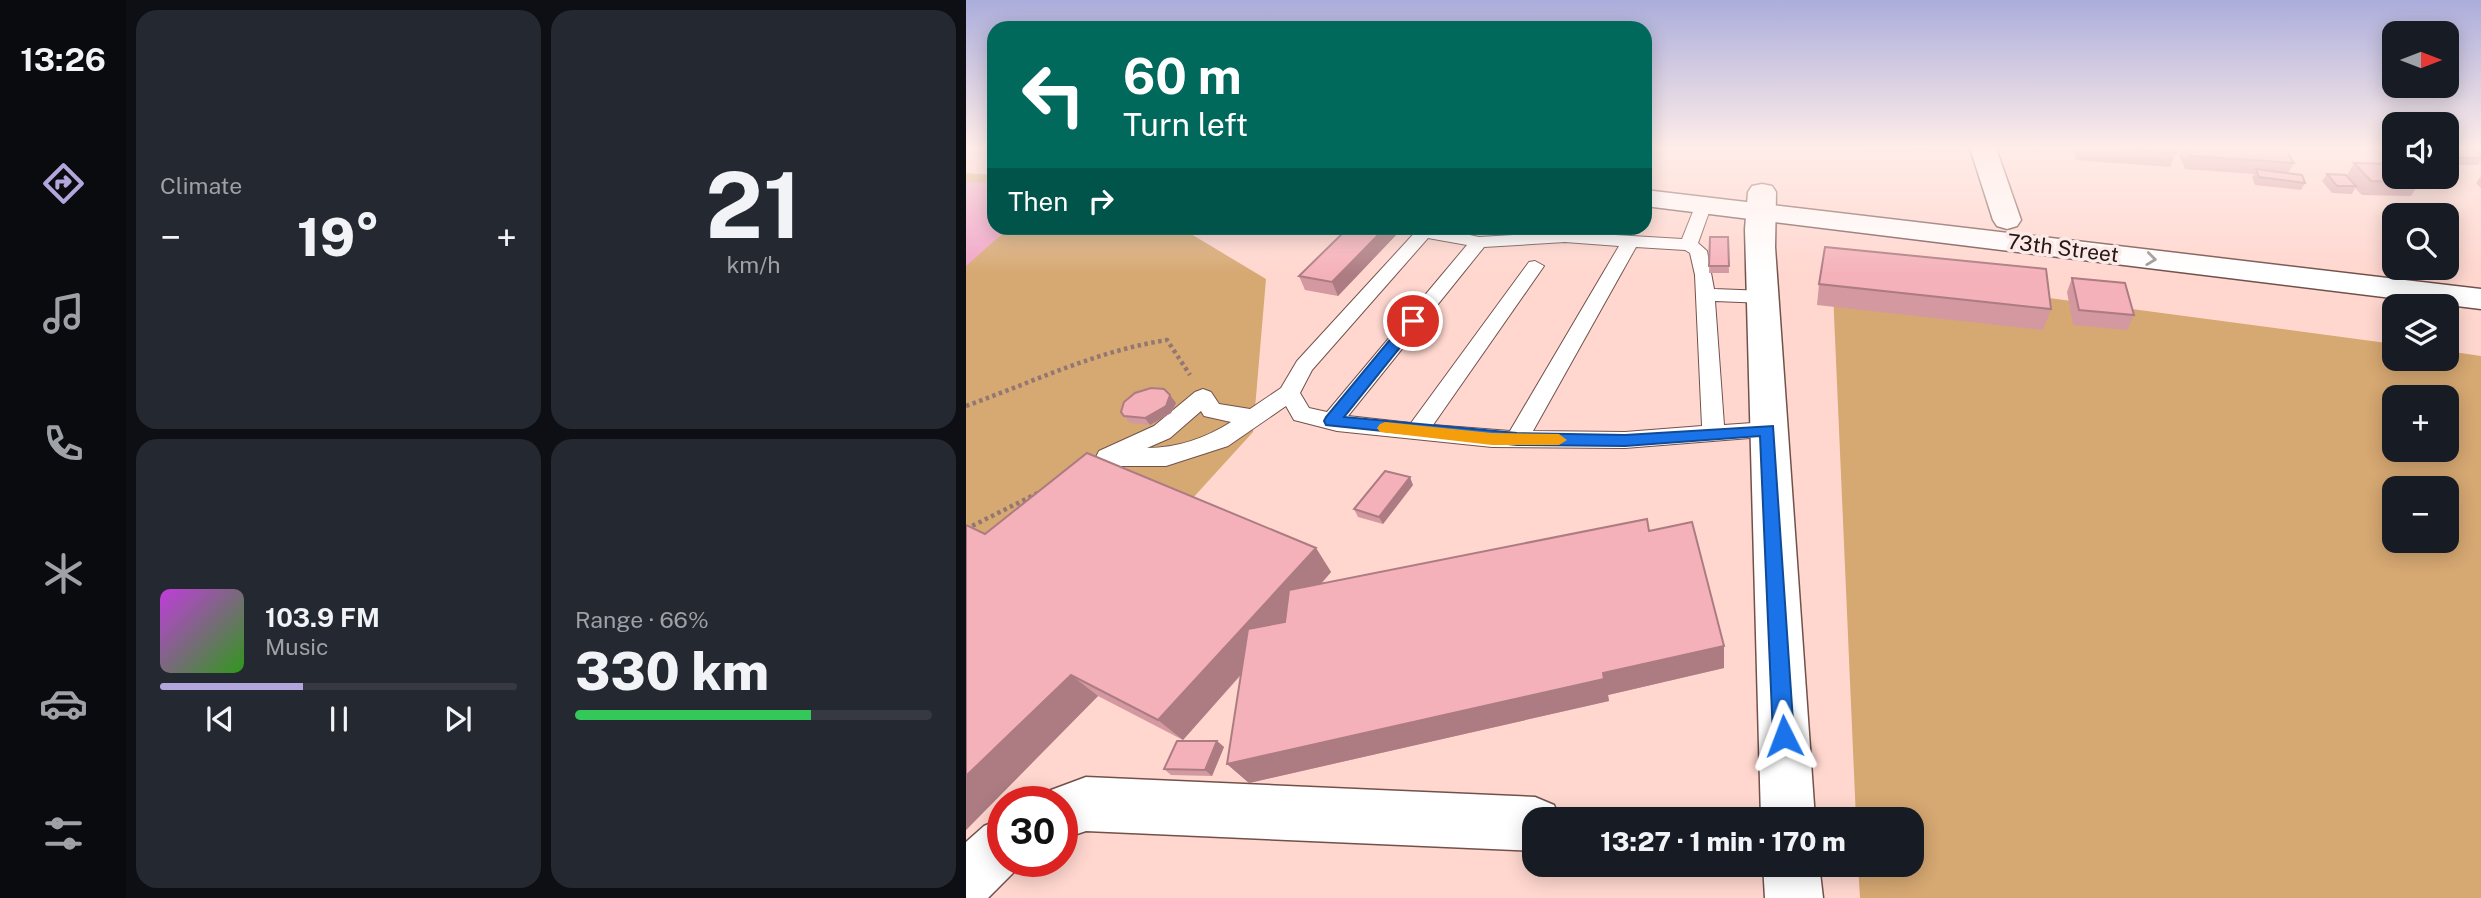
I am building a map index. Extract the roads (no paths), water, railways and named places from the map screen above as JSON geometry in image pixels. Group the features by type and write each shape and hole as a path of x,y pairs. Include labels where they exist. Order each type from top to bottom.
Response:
{"main road":[{"name":"73th Street","path":"1705,190 1761,201 2481,299"},
{"path":"1997,190 2007,220"},
{"name":"73th Street","path":"1652,199 1704,204 1761,201 2007,220 2382,263"},
{"path":"1761,201 1767,430 1787,807"},
{"path":"2459,271 2481,273"},
{"path":"1078,807 1086,804 1522,823"},
{"path":"966,880 987,860"},
{"path":"1792,877 1794,898"}],"lane":[{"path":"1689,245 1704,204"},
{"path":"1253,417 1212,411 1203,397 1162,432 1107,457 1166,457 1220,440 1289,393 1304,366 1422,235"},
{"path":"1449,235 1479,242 1565,237 1631,241 1689,245 1698,251 1705,295 1714,434"},
{"path":"1517,439 1631,241"},
{"path":"1332,421 1479,242"},
{"path":"1418,431 1535,266"},
{"path":"1705,295 1765,297"},
{"path":"1289,393 1302,414 1332,421 1517,439 1625,440 1767,430"}]}
